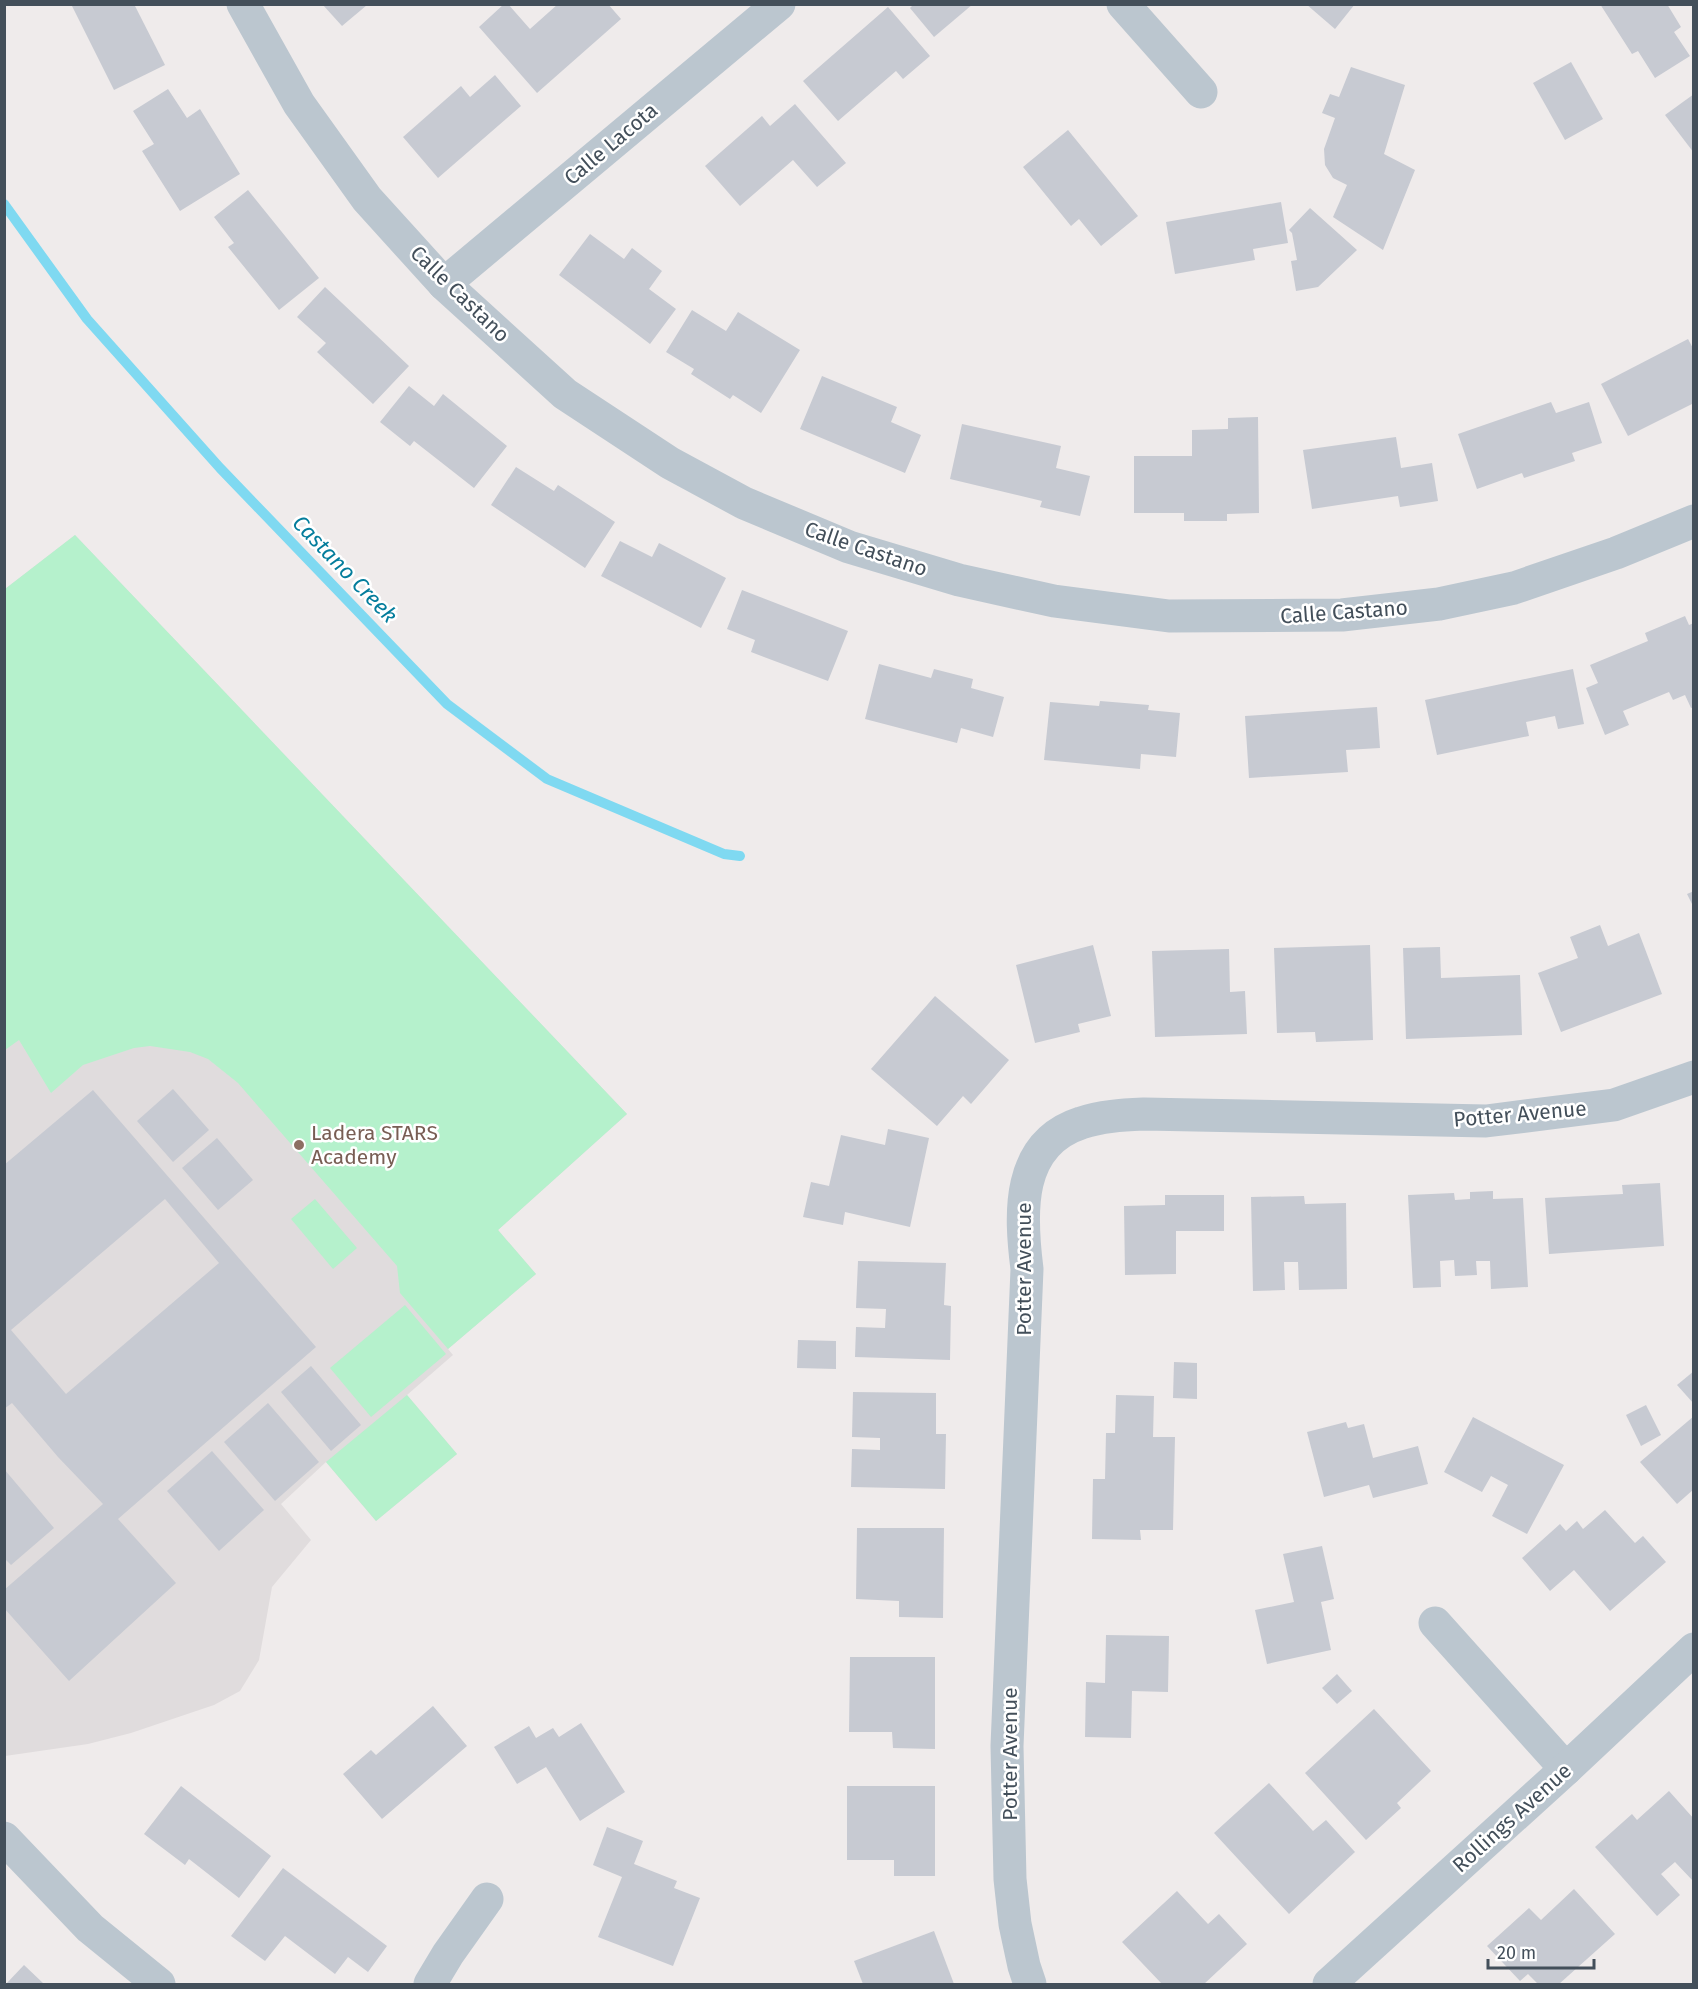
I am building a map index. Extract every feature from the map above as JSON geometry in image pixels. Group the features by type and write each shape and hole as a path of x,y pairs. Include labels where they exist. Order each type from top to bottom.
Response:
{"street":[{"name":"Calle Castano","path":"243,4 299,104 367,199 444,284 565,394 670,463 744,503 849,547 959,580 1054,601 1169,616 1342,615 1428,605 1514,588 1616,553 1694,521"},
{"name":"Calle Lacota","path":"444,284 779,4"},
{"path":"1123,4 1201,92"},
{"name":"Potter Avenue","path":"1030,1984 1015,1924 1010,1879 1007,1746 1027,1269 1023,1237 1023,1202 1027,1178 1045,1146 1057,1134 1071,1126 1104,1117 1144,1114 1486,1121 1614,1105 1694,1077"},
{"path":"1435,1623 1566,1769"},
{"name":"Rollings Avenue","path":"1329,1984 1566,1769 1694,1649"},
{"path":"4,1838 90,1928 159,1984"},
{"path":"430,1984 487,1899"}],"shaded area":[{"name":"Ladera STARS Academy","path":"75,535 627,1114 498,1230 536,1274 448,1349 453,1355 407,1395 457,1454 376,1521 326,1462 281,1504 311,1540 272,1587 259,1660 240,1691 214,1705 131,1733 88,1744 5,1756 5,589"}],"green space":[{"path":"75,535 627,1114 498,1230 536,1274 448,1349 400,1293 397,1266 238,1083 208,1059 190,1052 150,1046 134,1048 83,1065 51,1093 19,1040 5,1050 5,589"},
{"path":"315,1199 357,1248 333,1269 291,1219"},
{"path":"405,1305 446,1354 371,1417 330,1368"},
{"path":"407,1395 457,1454 376,1521 326,1462"}],"building":[{"path":"71,4 134,4 165,65 114,90"},
{"path":"504,4 508,4 530,29 558,4 567,6 569,4 608,4 621,19 537,93 479,27"},
{"path":"914,4 973,4 934,37 910,8"},
{"path":"1306,4 1355,4 1335,29"},
{"path":"1600,4 1667,4 1681,27 1674,32 1690,56 1655,78 1638,51 1632,54"},
{"path":"323,5 367,5 342,26"},
{"path":"888,7 930,56 903,79 896,71 838,121 803,81"},
{"path":"1571,62 1603,119 1565,140 1533,83"},
{"path":"1351,67 1405,85 1384,154 1415,170 1383,250 1333,217 1347,185 1333,178 1325,165 1324,149 1335,118 1322,113 1330,94 1339,97"},
{"path":"495,75 521,106 438,178 403,137 461,86 470,97"},
{"path":"168,89 187,118 200,109 240,174 180,211 142,151 154,144 133,111"},
{"path":"1694,94 1694,153 1665,115"},
{"path":"795,104 846,163 817,187 793,160 740,206 705,166 762,116 770,126"},
{"path":"1068,130 1138,216 1101,246 1079,219 1071,226 1023,167"},
{"path":"248,190 319,278 279,310 228,247 234,243 214,217"},
{"path":"1281,202 1288,243 1253,249 1255,260 1175,274 1166,222"},
{"path":"1310,208 1357,250 1318,287 1296,291 1291,261 1297,260 1292,233 1289,230"},
{"path":"590,234 624,259 632,248 662,271 649,289 676,309 650,344 559,275"},
{"path":"325,287 409,366 373,404 317,352 326,343 297,317"},
{"path":"692,310 726,331 738,312 800,350 761,413 733,395 730,399 691,374 694,369 666,352"},
{"path":"1688,339 1694,350 1694,403 1628,436 1601,384"},
{"path":"822,376 897,407 891,422 921,435 905,473 800,429"},
{"path":"409,386 434,406 443,394 507,446 474,488 414,441 410,446 380,422"},
{"path":"1551,402 1556,413 1589,402 1602,443 1572,453 1575,461 1524,478 1522,473 1477,489 1458,434"},
{"path":"1258,417 1259,513 1227,514 1227,521 1184,521 1184,513 1134,513 1134,456 1192,456 1192,430 1228,429 1228,418"},
{"path":"962,424 1061,446 1056,468 1090,476 1080,516 1040,507 1042,501 950,479"},
{"path":"1396,437 1401,468 1432,463 1438,501 1400,507 1398,496 1312,509 1303,450"},
{"path":"516,467 554,491 558,485 615,522 585,568 491,505"},
{"path":"620,541 652,557 659,543 726,578 701,628 601,576"},
{"path":"742,590 848,631 828,681 751,652 755,640 727,629"},
{"path":"1685,616 1689,625 1694,623 1694,707 1691,708 1685,695 1673,700 1669,692 1623,711 1629,725 1605,735 1586,688 1598,683 1590,665 1648,641 1645,633"},
{"path":"879,664 931,678 934,669 973,679 971,688 1004,697 993,737 961,728 957,743 865,719"},
{"path":"1573,669 1584,724 1558,729 1555,716 1526,722 1529,736 1437,755 1425,700"},
{"path":"1100,701 1149,705 1148,710 1180,713 1176,757 1141,754 1140,769 1044,760 1050,702 1099,706"},
{"path":"1377,707 1380,748 1346,750 1348,772 1249,778 1245,716"},
{"path":"1694,891 1694,908 1687,894"},
{"path":"1600,925 1608,946 1639,933 1662,994 1561,1032 1538,973 1578,958 1570,937"},
{"path":"1093,945 1111,1016 1078,1024 1080,1032 1035,1043 1016,965"},
{"path":"1370,945 1373,1040 1316,1042 1315,1032 1277,1033 1274,948"},
{"path":"1440,947 1441,978 1520,975 1522,1035 1406,1039 1403,948"},
{"path":"1229,949 1230,992 1245,991 1247,1034 1155,1037 1152,951"},
{"path":"935,996 1009,1060 971,1104 963,1096 937,1126 871,1069"},
{"path":"173,1089 209,1130 173,1162 137,1121"},
{"path":"93,1090 316,1347 118,1519 176,1583 69,1681 4,1608 4,1590 103,1504 58,1457 12,1403 4,1409 4,1165","holes":["165,1199 219,1263 66,1394 11,1330"]},
{"path":"888,1129 929,1138 910,1227 845,1212 843,1225 803,1217 811,1182 829,1186 841,1135 885,1145"},
{"path":"217,1138 253,1180 218,1210 182,1168"},
{"path":"1660,1183 1664,1246 1549,1254 1545,1198 1623,1194 1622,1185"},
{"path":"1493,1191 1493,1199 1523,1198 1528,1287 1491,1289 1490,1261 1476,1261 1477,1275 1455,1276 1454,1260 1440,1261 1441,1287 1413,1288 1408,1195 1454,1193 1455,1200 1470,1199 1470,1192"},
{"path":"1165,1195 1224,1195 1224,1231 1176,1231 1176,1274 1125,1275 1124,1206 1165,1205"},
{"path":"1304,1196 1305,1204 1346,1203 1347,1289 1299,1290 1298,1262 1284,1262 1285,1290 1253,1291 1251,1197"},
{"path":"858,1261 946,1263 944,1305 951,1306 950,1360 855,1357 856,1327 885,1328 886,1309 856,1308"},
{"path":"798,1340 836,1341 836,1369 797,1368"},
{"path":"1174,1362 1197,1363 1197,1399 1173,1398"},
{"path":"311,1366 361,1425 331,1451 281,1392"},
{"path":"1694,1371 1694,1404 1677,1385"},
{"path":"853,1392 936,1393 936,1434 946,1434 945,1489 851,1487 852,1449 880,1450 880,1438 852,1437"},
{"path":"1116,1395 1154,1396 1153,1437 1175,1437 1173,1530 1140,1530 1141,1540 1092,1539 1093,1479 1105,1479 1106,1433 1115,1433"},
{"path":"268,1403 319,1462 275,1501 224,1442"},
{"path":"1646,1405 1661,1435 1641,1446 1626,1415"},
{"path":"1694,1416 1694,1489 1677,1504 1640,1462"},
{"path":"1473,1417 1564,1465 1527,1534 1492,1516 1508,1485 1491,1476 1482,1492 1444,1472"},
{"path":"1346,1422 1348,1428 1364,1424 1373,1458 1418,1446 1428,1484 1373,1498 1369,1485 1324,1497 1307,1432"},
{"path":"212,1451 264,1510 219,1551 167,1491"},
{"path":"4,1469 54,1528 11,1565 4,1558"},
{"path":"1605,1510 1635,1543 1643,1536 1666,1562 1610,1611 1574,1570 1550,1591 1522,1558 1560,1524 1566,1531 1577,1521 1583,1529"},
{"path":"857,1528 944,1528 943,1618 899,1617 899,1601 856,1599"},
{"path":"1322,1546 1334,1599 1321,1602 1331,1650 1267,1664 1255,1610 1294,1602 1283,1554"},
{"path":"1106,1635 1169,1636 1168,1692 1132,1691 1131,1738 1085,1737 1086,1682 1105,1683"},
{"path":"850,1657 935,1657 935,1749 893,1748 892,1732 849,1732"},
{"path":"1337,1674 1352,1691 1337,1704 1322,1688"},
{"path":"433,1706 467,1746 382,1819 343,1774 371,1750 376,1755"},
{"path":"1374,1709 1431,1771 1397,1803 1401,1808 1366,1840 1305,1773"},
{"path":"581,1723 625,1792 580,1821 546,1767 517,1784 494,1747 529,1726 536,1738 553,1728 559,1737"},
{"path":"1269,1783 1313,1831 1326,1820 1355,1852 1289,1914 1214,1833"},
{"path":"181,1786 271,1856 239,1898 189,1859 185,1865 144,1834"},
{"path":"847,1786 935,1786 935,1876 894,1876 894,1860 847,1860"},
{"path":"1669,1791 1694,1819 1694,1882 1675,1862 1661,1874 1680,1895 1657,1916 1595,1847 1632,1814 1637,1820"},
{"path":"607,1827 643,1841 634,1864 677,1881 674,1888 700,1898 673,1966 598,1937 622,1877 593,1865"},
{"path":"283,1868 387,1946 368,1972 348,1957 335,1974 285,1936 265,1961 231,1936"},
{"path":"1574,1889 1615,1934 1559,1984 1538,1984 1528,1974 1520,1981 1487,1946 1529,1908 1541,1920"},
{"path":"1177,1891 1208,1924 1219,1914 1247,1944 1204,1984 1162,1984 1122,1942"},
{"path":"934,1931 954,1984 863,1984 854,1961"},
{"path":"24,1965 44,1984 6,1984"}],"waterway":[{"name":"Castano Creek","path":"4,204 87,319 220,468 447,704 547,779 724,854 740,856"}],"place":[{"name":"Ladera STARS Academy","path":"299,1145"}]}
